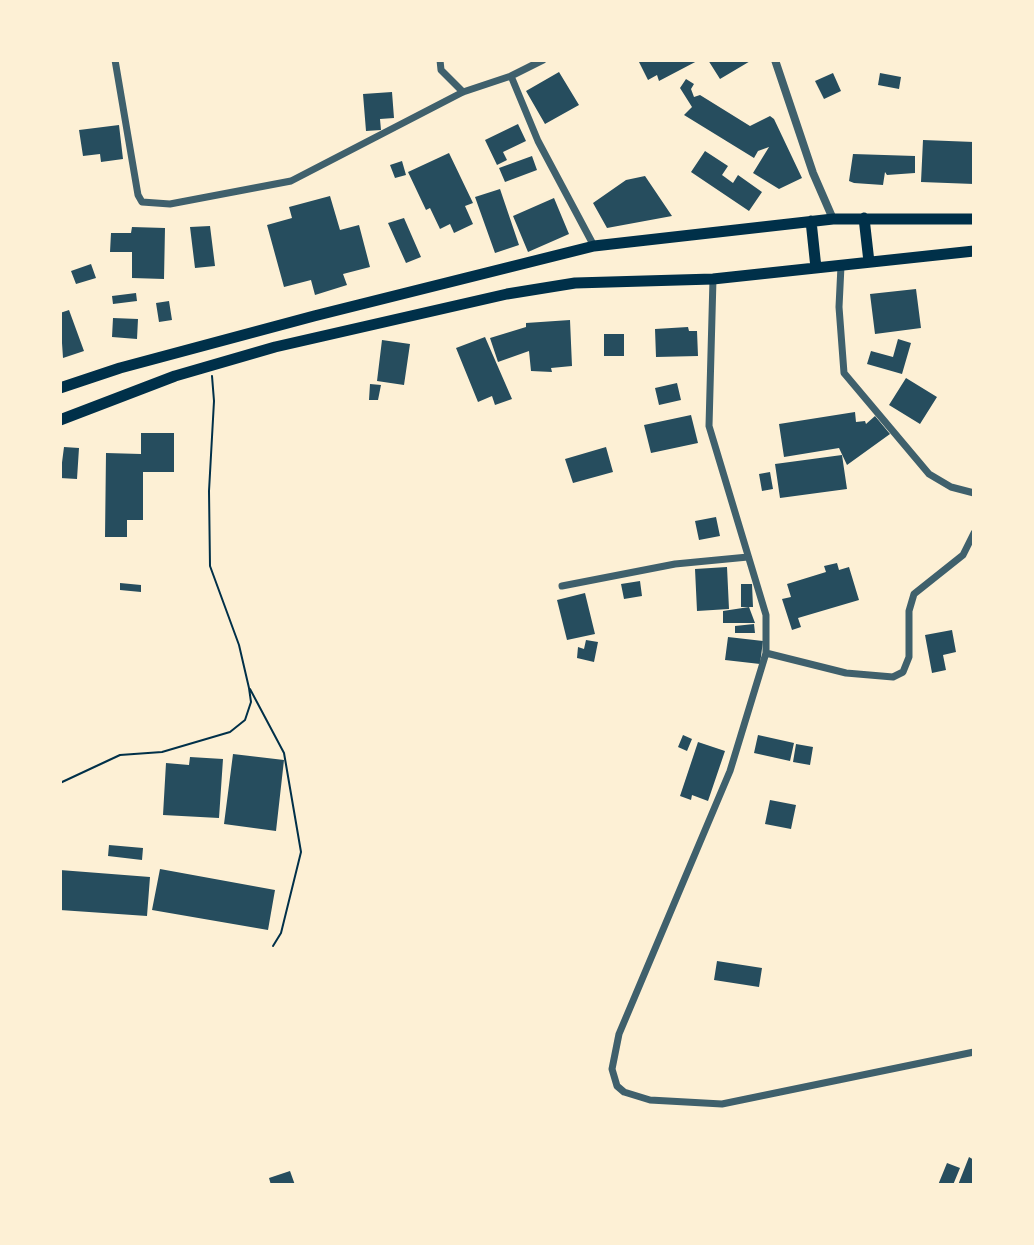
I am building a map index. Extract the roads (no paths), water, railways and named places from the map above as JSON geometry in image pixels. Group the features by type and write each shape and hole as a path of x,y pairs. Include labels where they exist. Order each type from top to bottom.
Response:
{"highway":[{"path":"864,218 869,262"},
{"path":"60,388 299,320 594,246 833,219 974,219"},
{"path":"811,221 816,268"},
{"path":"60,420 211,366 275,347 507,294 575,283 713,279 974,251"}],"street":[{"path":"115,60 138,195 142,202 170,204 291,181 463,92 511,76 543,60"},
{"path":"440,60 441,70 463,92"},
{"path":"775,60 813,173 833,219"},
{"path":"511,76 538,141 594,246"},
{"path":"841,266 844,373 929,474 951,487 974,493"},
{"path":"713,279 709,426 766,615 766,653 730,771 619,1034 612,1069 617,1086 624,1092 650,1100 722,1104 974,1052"},
{"path":"766,653 846,673 893,677 903,672 909,657 909,611 914,594 963,555 974,533"},
{"path":"562,586 675,564 748,557"}]}
